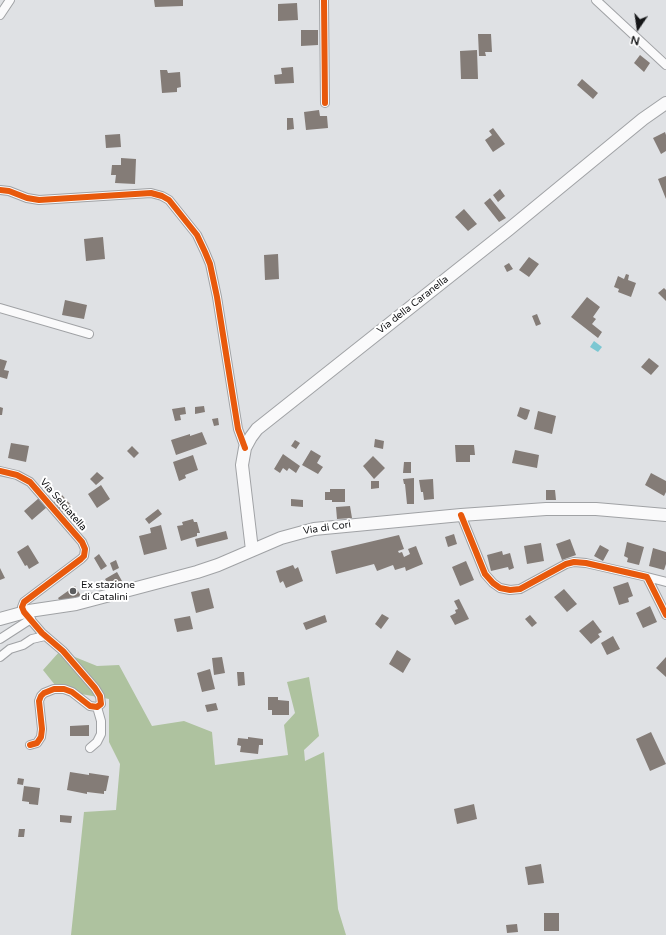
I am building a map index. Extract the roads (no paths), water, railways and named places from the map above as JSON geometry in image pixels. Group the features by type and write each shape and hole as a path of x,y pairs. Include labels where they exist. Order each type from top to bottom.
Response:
{"main road":[{"name":"Via della Caranella","path":"252,550 242,469 245,448 253,434 265,422 497,239 643,119 666,103"},
{"name":"Via di Cori","path":"0,619 27,616 197,572 218,565 281,538 314,529 461,515 535,510 573,509 626,511 666,515"}],"street":[{"path":"0,15 10,0"},
{"path":"324,0 325,103"},
{"path":"596,0 666,66"},
{"path":"0,190 39,200 151,193 169,200 197,235 210,264 217,297 238,429 245,448"},
{"path":"0,308 89,334"},
{"name":"Via Selciatella","path":"0,471 19,476 30,482 82,542 85,549 84,555 81,559 24,602 22,607 27,616"},
{"path":"461,515 485,574 493,583 504,589 513,590 522,588 563,566 574,562 586,563 666,582"},
{"path":"647,577 666,616"},
{"path":"0,639 27,616 45,636 63,651 96,688 101,702 97,707"},
{"path":"0,657 10,649 23,645 32,639 45,636"},
{"path":"30,745 37,743 41,737 42,729 39,702 44,693 58,688 67,689 88,705 97,707"},
{"path":"90,748 97,742 101,734 102,721 97,707"}],"water":[{"path":"594,341 602,347 598,352 590,347"}],"place":[{"name":"Ex stazione di Catalini","path":"73,591"}]}
